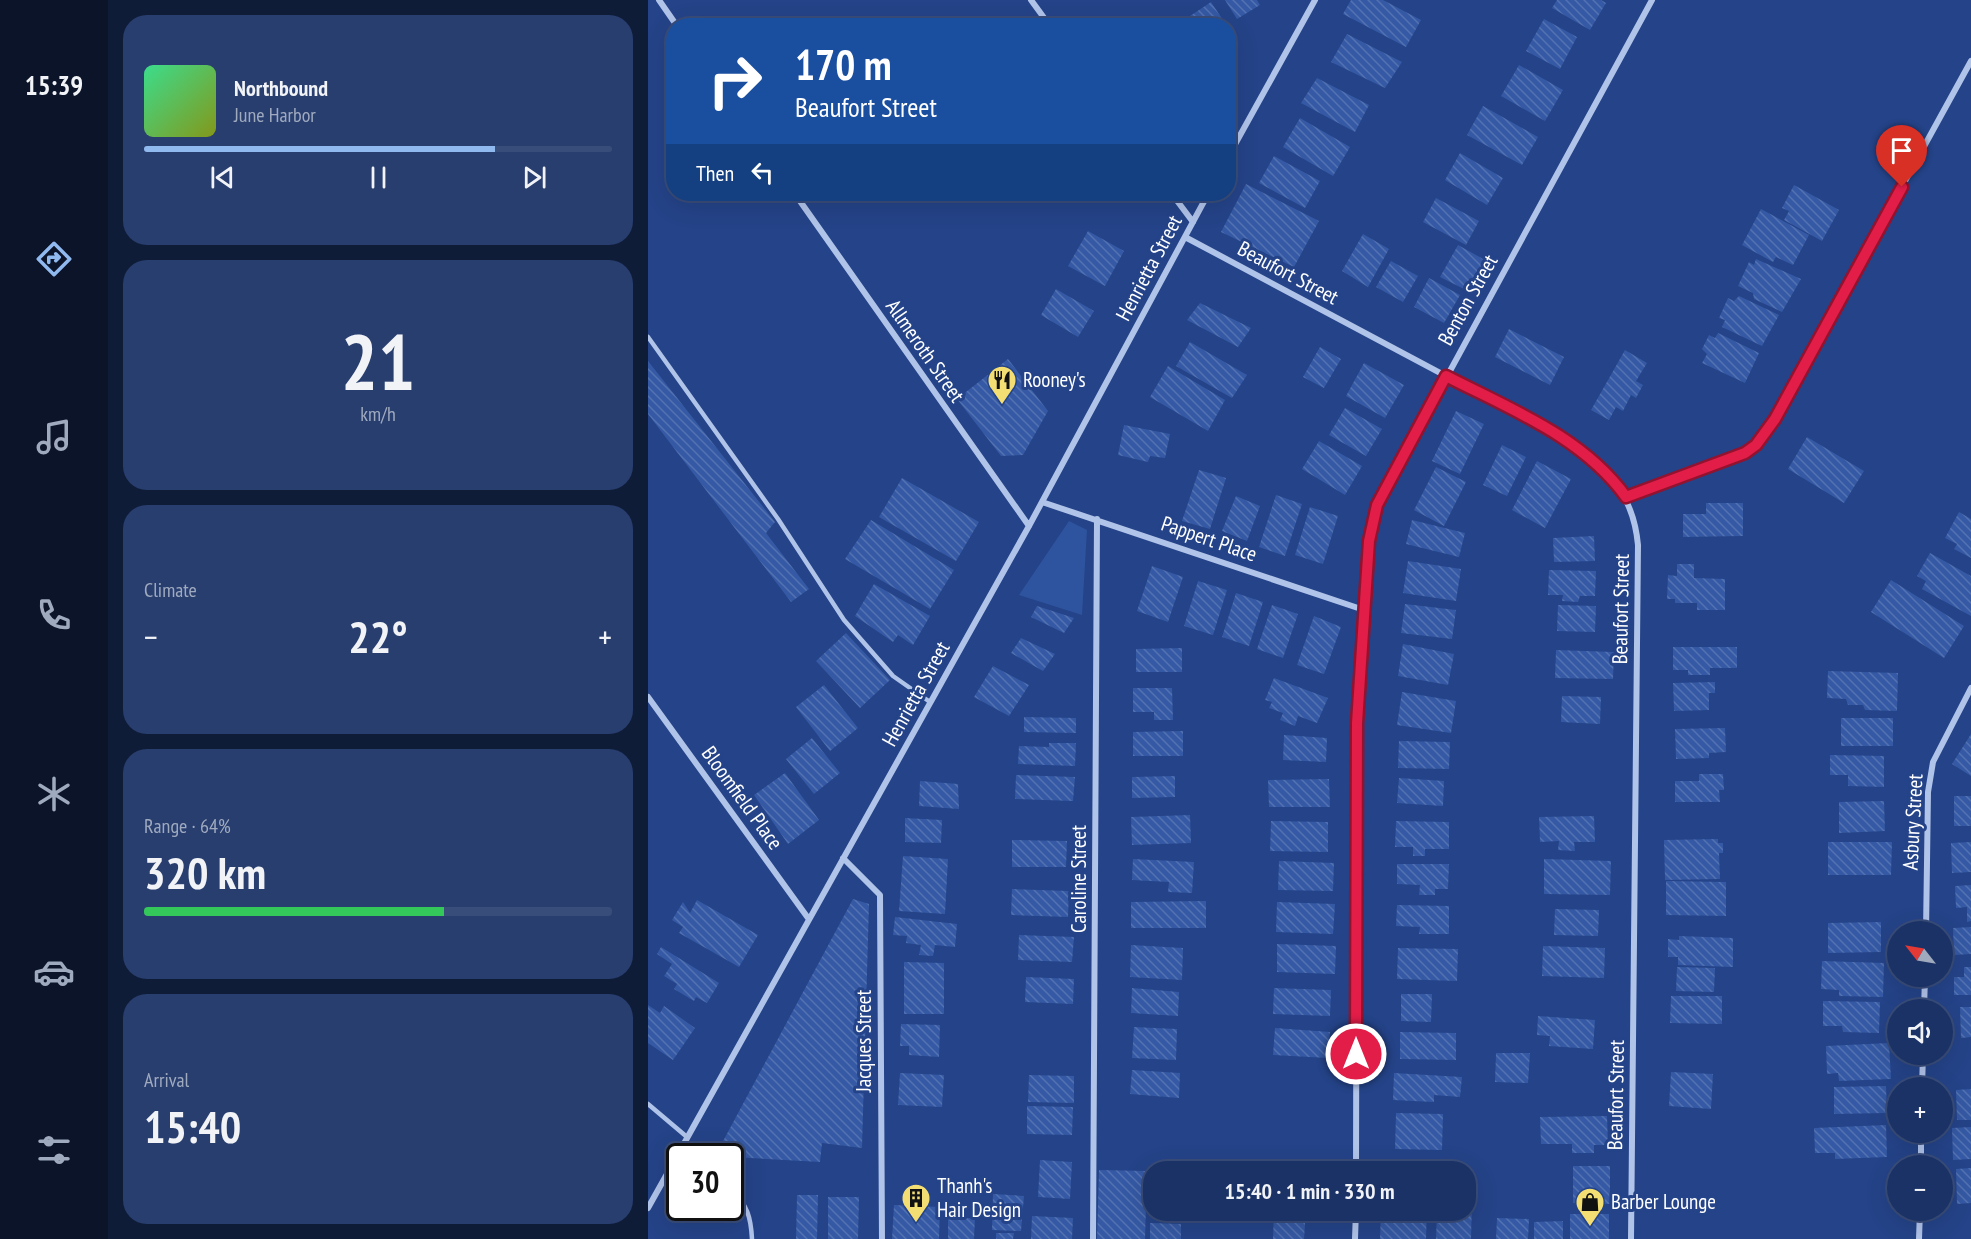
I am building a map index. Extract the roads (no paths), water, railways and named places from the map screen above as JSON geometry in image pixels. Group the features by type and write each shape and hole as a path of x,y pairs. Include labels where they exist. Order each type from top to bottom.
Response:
{"street":[{"path":"659,0 671,18"},
{"path":"1031,0 1044,18"},
{"path":"1236,143 1315,0"},
{"name":"Benton Street","path":"1356,1161 1357,723 1369,541 1377,505 1652,0"},
{"path":"1626,497 1728,460 1750,449 1766,434 1971,61"},
{"name":"Allmeroth Street","path":"800,201 1029,526"},
{"path":"1177,201 1193,222"},
{"name":"Henrietta Street","path":"685,1143 808,918 1029,526 1204,201"},
{"name":"Beaufort Street","path":"1185,237 1566,440 1598,463 1626,497 1636,526 1638,545 1631,1239"},
{"name":"Pappert Place","path":"1042,502 1364,610"},
{"name":"Caroline Street","path":"1094,1239 1097,519"},
{"name":"Asbury Street","path":"1926,921 1928,792 1933,762 1971,688"},
{"name":"Bloomfield Place","path":"648,697 808,918"},
{"name":"Jacques Street","path":"843,858 880,896 882,1239"},
{"name":"Henrietta Street","path":"648,1208 666,1179"},
{"path":"1355,1239 1356,1221"},
{"path":"1919,1239 1920,1221"}],"lane":[{"path":"648,337 778,519 844,620 893,676 930,702"},
{"path":"648,1104 687,1137"},
{"path":"744,1205 751,1220 752,1239"}],"place":[{"name":"Rooney's","path":"1002,406"},
{"name":"Thanh's Hair Design","path":"916,1224"},
{"name":"Barber Lounge","path":"1590,1228"}]}
